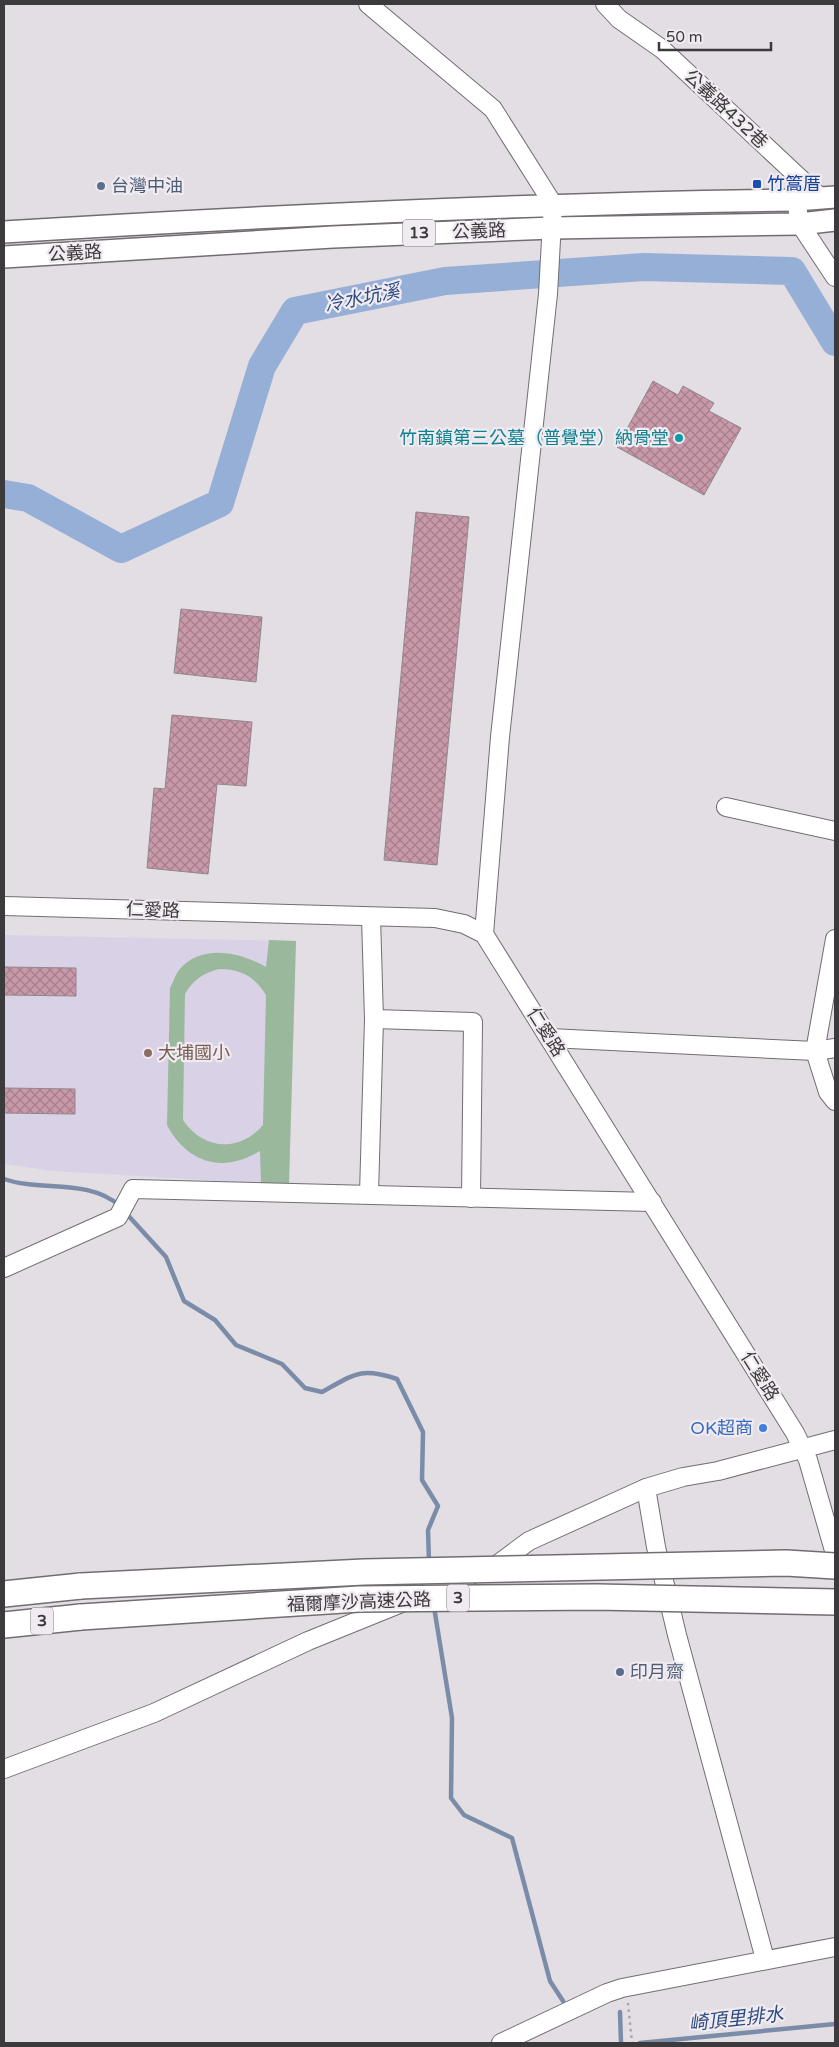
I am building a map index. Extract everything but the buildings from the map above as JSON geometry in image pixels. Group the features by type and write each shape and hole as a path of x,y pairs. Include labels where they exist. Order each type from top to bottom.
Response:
{"highway":[{"name":"福爾摩沙高速公路","path":"4,1594 81,1586 364,1572 776,1564 835,1566"},
{"name":"福爾摩沙高速公路","path":"4,1625 81,1617 359,1600 597,1597 835,1602"}],"main road":[{"name":"公義路","path":"4,232 385,211 553,204 796,200 828,197"},
{"name":"公義路","path":"4,257 333,237 551,238 800,224 835,220"},
{"path":"81,227 86,252"}],"street":[{"path":"368,4 493,109 553,204 548,294 500,737 484,934"},
{"name":"公義路432巷","path":"605,4 619,20 662,49 828,197"},
{"path":"796,200 800,224 835,277"},
{"path":"726,807 835,831"},
{"name":"仁愛路","path":"4,906 435,918 464,924 484,934 795,1433 826,1516 835,1554"},
{"path":"369,1194 374,1018 371,917"},
{"path":"835,946 815,1051 828,1092 835,1101"},
{"path":"374,1018 472,1022 471,1198"},
{"path":"550,1038 815,1051 835,1048"},
{"path":"4,1268 118,1217 133,1189 652,1202"},
{"path":"4,1769 154,1713 308,1641 498,1564 530,1542 646,1488 682,1477 718,1471 835,1440"},
{"path":"646,1488 658,1556 671,1609 765,1959"},
{"path":"498,1564 658,1556 835,1554"},
{"path":"425,1594 436,1608 671,1609 835,1614"},
{"path":"501,2043 607,1993 622,1988 835,1947"}],"path":[{"path":"622,1988 630,2008 632,2043"}],"shaded area":[{"name":"大埔國小","path":"4,935 296,941 289,1185 53,1171 4,1164"}],"green space":[{"path":"269,940 296,941 289,1185 261,1183 260,1151 233,1162 207,1161 195,1156 185,1148 175,1138 167,1125 170,988 179,970 198,956 210,953 233,954 245,957 266,967","holes":["219,969 227,969 247,975 257,983 266,995 263,1125 253,1134 232,1144 211,1142 191,1130 183,1120 185,994 191,985 203,975"]}],"waterway":[{"name":"冷水坑溪","path":"4,494 28,498 121,549 220,503 262,366 295,311 445,281 644,267 792,271 835,342"},
{"path":"4,1179 18,1183 94,1192 107,1197 120,1206"},
{"path":"125,1212 166,1257 184,1301 215,1320 236,1345 282,1364 305,1388 322,1392 350,1377 366,1373 385,1375 397,1379 423,1432 422,1480 438,1506 428,1530 429,1562"},
{"path":"434,1607 452,1718 451,1798 464,1815 512,1838 550,1981 563,2001"},
{"path":"620,2012 621,2043"},
{"name":"崎頂里排水","path":"640,2043 835,2024"}],"place":[{"name":"竹篙厝","path":"757,184"},
{"name":"台灣中油","path":"101,186"},
{"name":"竹南鎮第三公墓（普覺堂）納骨堂","path":"679,438"},
{"name":"大埔國小","path":"148,1053"},
{"name":"OK超商","path":"763,1428"},
{"name":"印月齋","path":"620,1672"}]}
